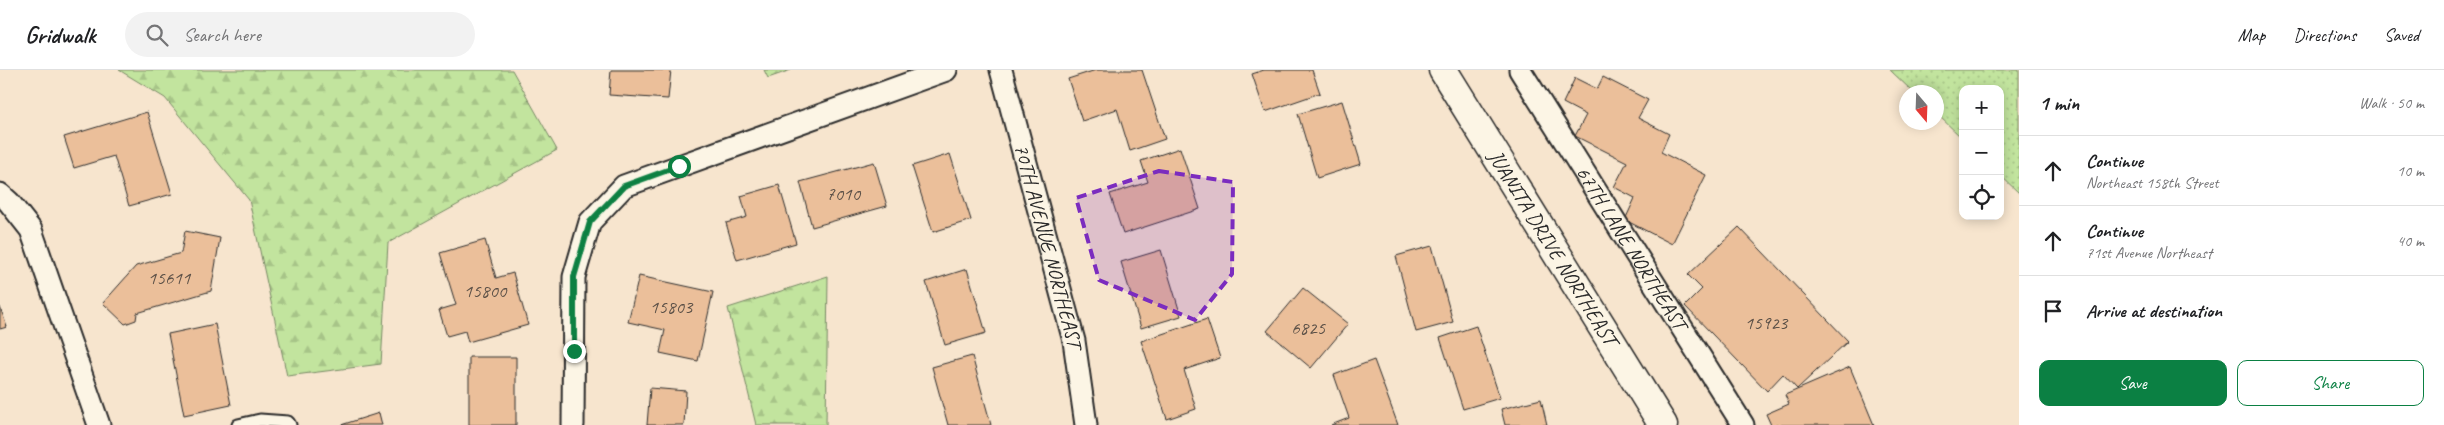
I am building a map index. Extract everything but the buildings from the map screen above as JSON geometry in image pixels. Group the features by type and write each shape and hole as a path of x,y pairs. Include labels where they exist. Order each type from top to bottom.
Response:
{"main road":[{"name":"JUANITA DRIVE NORTHEAST","path":"1444,70 1662,425"}],"street":[{"path":"573,425 574,277 590,222 624,186 946,70"},
{"name":"70TH AVENUE NORTHEAST","path":"1001,70 1074,341 1086,425"},
{"name":"67TH LANE NORTHEAST","path":"1520,70 1743,425"},
{"path":"0,194 32,230 99,425"}],"lane":[{"path":"238,425 260,420 288,422 290,425"}],"highlighted area":[{"path":"1159,171 1233,182 1232,274 1195,320 1099,280 1076,198"}],"green space":[{"path":"119,70 512,70 557,150 388,243 381,364 287,376 249,200 165,98"},
{"path":"764,70 791,70 768,78"},
{"path":"1890,70 2019,70 2019,193 2004,179 2004,85 1959,85 1959,135 1944,121 1944,85 1906,85"},
{"path":"828,276 826,425 756,425 728,308"}],"route":[{"path":"574,351 574,277 590,222 624,186 679,166"}]}
